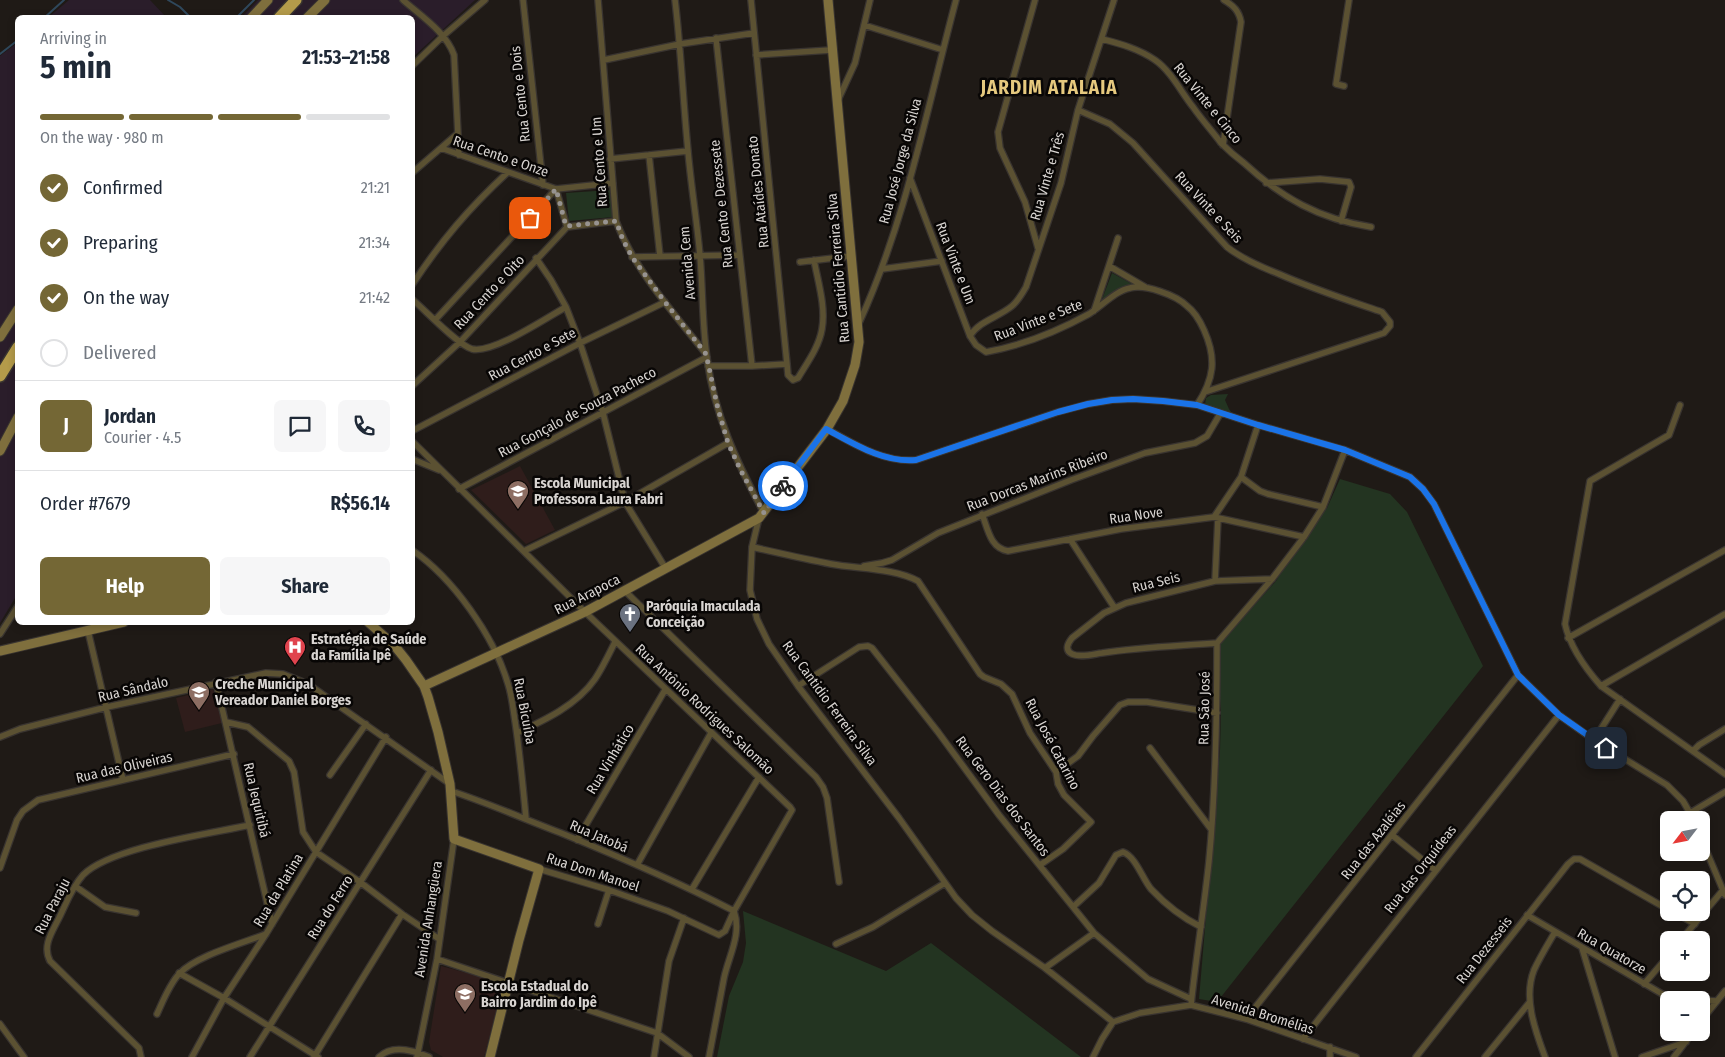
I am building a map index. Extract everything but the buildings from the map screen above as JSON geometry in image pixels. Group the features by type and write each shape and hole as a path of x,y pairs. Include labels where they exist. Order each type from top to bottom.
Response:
{"highway":[{"path":"282,15 296,0"},
{"path":"0,361 15,351"},
{"path":"0,376 15,351"}],"street":[{"path":"254,15 268,0"},
{"path":"310,15 325,0"},
{"path":"403,0 443,36 449,43 454,55 459,155"},
{"path":"415,63 485,0"},
{"name":"Rua Cento e Dois","path":"522,0 543,184"},
{"name":"Rua Cento e Um","path":"598,0 616,221 632,257 707,356"},
{"name":"Avenida Cem","path":"676,0 688,151 700,256 708,366 728,443 761,516"},
{"name":"Rua Ataídes Donato","path":"751,0 788,375 793,380 798,378 807,364 822,330 823,312 814,260"},
{"name":"Rua Cantidio Ferreira Silva","path":"828,0 859,342 855,365 843,401 826,429 761,516 752,547 750,590 757,619 769,644 798,686 899,818 956,898 972,914 1045,968 1113,1022"},
{"path":"837,102 855,63 870,0"},
{"name":"Rua José Jorge da Silva","path":"858,325 891,244 956,0"},
{"path":"1035,0 998,132 1000,148 1025,202 1038,249"},
{"name":"Rua Vinte e Três","path":"970,336 977,327 1012,306 1020,298 1026,287 1061,183 1078,110 1114,0"},
{"path":"1223,145 1241,22 1239,13 1234,6 1224,0"},
{"path":"1344,86 1336,84 1349,0"},
{"path":"864,25 943,50"},
{"path":"604,60 680,44 754,33"},
{"name":"Rua Cento e Dezessete","path":"716,38 752,366"},
{"name":"Rua Vinte e Cinco","path":"1102,39 1136,49 1157,61 1168,72 1223,145 1266,183 1299,204 1321,214 1341,221 1371,227"},
{"path":"756,56 832,50"},
{"name":"Rua Vinte e Seis","path":"1078,110 1110,124 1134,142 1234,253 1303,285 1382,312 1390,322 1390,326 1384,333 1206,392"},
{"path":"415,171 457,134"},
{"name":"Rua Cento e Onze","path":"440,148 556,189 613,183"},
{"path":"610,159 688,151"},
{"path":"649,155 660,256"},
{"path":"415,281 467,212 507,173"},
{"name":"Rua Vinte e Um","path":"910,178 970,336 976,345 986,352"},
{"path":"1266,183 1320,179 1350,182 1351,187 1341,221"},
{"path":"556,189 566,226 616,221"},
{"path":"436,320 556,189"},
{"name":"Rua Cento e Oito","path":"415,383 460,342 566,226"},
{"path":"1094,310 1118,238"},
{"path":"632,257 739,255"},
{"path":"800,262 851,256"},
{"path":"536,258 566,307 580,343 603,413 625,502 666,569"},
{"path":"882,269 942,260"},
{"path":"1109,266 1145,287 1176,298 1186,304 1196,314 1208,338 1213,366 1206,392 1197,405"},
{"name":"Rua Vinte e Sete","path":"986,352 1007,348 1076,320 1130,288 1145,287"},
{"path":"415,302 460,342 480,350 489,348 566,307"},
{"name":"Rua Cento e Sete","path":"415,429 580,343 665,302"},
{"path":"0,337 15,314"},
{"name":"Rua Gonçalo de Souza Pacheco","path":"459,488 707,356"},
{"path":"708,366 787,364"},
{"path":"826,429 867,451 906,461 916,460 1058,412 1088,404 1133,399 1197,405 1220,414 1345,450 1410,477 1423,489 1434,504 1518,675 1559,715 1594,740 1667,785 1676,793 1689,811"},
{"path":"1680,404 1669,435 1590,481 1565,624 1568,638 1589,672 1601,686 1725,774"},
{"name":"Rua Dorcas Marins Ribeiro","path":"856,567 882,564 938,532 1145,453 1195,443 1207,436 1220,414"},
{"path":"0,451 15,423"},
{"path":"1215,582 1216,518 1241,478 1258,425"},
{"path":"524,551 625,502 728,443"},
{"name":"Rua Antônio Rodrigues Salomão","path":"415,445 615,642 790,807 792,812 722,934"},
{"path":"1218,643 1272,579 1304,537 1323,506 1345,450"},
{"path":"415,460 443,472"},
{"path":"1241,478 1268,494 1323,506"},
{"name":"Rua Nove","path":"982,514 992,541 1002,550 1008,551 1121,529 1216,518 1304,537"},
{"name":"Rua Arapoca","path":"424,686 585,612 761,516"},
{"path":"1070,539 1114,607"},
{"path":"752,547 832,564 856,567"},
{"path":"1568,638 1725,550"},
{"name":"Rua Bicuíba","path":"415,552 424,558 463,600 497,654 509,686 522,763 526,819"},
{"name":"Rua José Catarino","path":"856,567 910,577 918,581 980,674 1007,688 1012,694 1030,733 1056,772 1058,784 1064,795 1091,822 1063,848 1040,865"},
{"name":"Rua Seis","path":"1218,643 1119,650 1080,656 1068,652 1068,643 1072,638 1114,607 1215,582 1272,579"},
{"path":"625,591 816,777 823,787 827,798 839,882"},
{"path":"0,634 15,611"},
{"path":"1601,686 1725,614"},
{"path":"0,651 112,625"},
{"name":"Avenida Anhangüera","path":"371,625 394,645 424,686 438,732 450,787 454,840 437,959 418,1055"},
{"path":"88,631 123,780"},
{"path":"517,733 562,710 582,694 596,678 615,642"},
{"name":"Rua São José","path":"1191,1002 1211,830 1217,714 1218,643"},
{"name":"Rua Gero Dias dos Santos","path":"798,686 859,646 872,648 938,732 999,815 1094,933 1148,979 1191,1002"},
{"name":"Rua Sândalo","path":"0,738 20,729 107,707 266,672 283,674 308,684 386,737 431,770 450,787"},
{"name":"Rua das Azaléias","path":"1246,1019 1518,675"},
{"name":"Rua Jequitibá","path":"216,682 272,924"},
{"name":"Rua Vinhático","path":"576,840 666,690"},
{"path":"1594,740 1620,699"},
{"path":"1056,772 1078,756 1120,705 1128,702 1147,702 1217,714"},
{"name":"Rua das Orquídeas","path":"1303,1039 1559,715"},
{"path":"226,722 248,727 288,761 294,772 303,832 316,852 439,939"},
{"path":"330,775 366,724"},
{"path":"1693,751 1699,745 1725,729"},
{"path":"637,865 711,733"},
{"name":"Rua da Platina","path":"192,1057 224,998 266,934 386,737"},
{"path":"1150,748 1211,830"},
{"name":"Rua das Oliveiras","path":"0,868 17,820 23,811 38,800 234,754"},
{"name":"Rua do Ferro","path":"250,1057 431,770"},
{"path":"692,889 759,777"},
{"name":"Rua Jatobá","path":"450,787 692,889 734,911"},
{"path":"1693,811 1725,792"},
{"name":"Rua Paraju","path":"141,1057 139,1048 58,969 47,954 47,944 75,886 83,875 95,866 122,854 250,825"},
{"path":"1392,836 1435,870"},
{"name":"Rua Dom Manoel","path":"454,840 539,869 610,890 684,918 716,934 722,934"},
{"path":"1073,907 1099,883 1116,854 1122,852 1130,857 1149,887 1167,906 1183,918 1201,927"},
{"name":"Rua Dezesseis","path":"1416,1057 1527,915 1574,859 1580,859 1660,905"},
{"path":"1689,931 1724,893 1710,860"},
{"path":"490,1057 539,869"},
{"path":"836,944 873,927 945,883"},
{"path":"75,886 105,907 136,913"},
{"path":"598,924 610,890"},
{"path":"709,1057 725,973 737,936 738,926 734,911"},
{"path":"179,974 224,998 316,1056 402,914"},
{"name":"Rua Quatorze","path":"1527,915 1664,995 1674,998 1716,1001"},
{"path":"654,1057 669,961 684,918"},
{"path":"1690,921 1695,924"},
{"path":"1545,1057 1529,1003 1529,990 1535,968 1556,932"},
{"path":"1045,968 1094,933"},
{"path":"156,1014 179,974 192,964 266,934"},
{"path":"1582,948 1615,1057"},
{"path":"437,959 657,1033 689,1057"},
{"path":"1644,984 1660,965"},
{"path":"1710,1009 1725,991"},
{"name":"Avenida Bromélias","path":"1113,1022 1140,1013 1191,1002 1356,1057"},
{"path":"1485,1057 1529,1003"},
{"path":"1094,1057 1102,1039 1113,1022"},
{"path":"0,1024 24,1057"},
{"path":"1642,1057 1686,1042"},
{"path":"1674,1057 1686,1042"},
{"path":"1330,1047 1330,1057"},
{"path":"379,1057 385,1052 394,1049 429,1057"}],"shaded area":[{"path":"69,0 150,0 164,15 51,15"},
{"path":"258,0 475,0 415,55 415,15 244,15"},
{"path":"15,45 15,598 0,623 0,56"},
{"name":"Escola Municipal Professora Laura Fabri","path":"520,466 555,530 526,544 471,490"},
{"name":"Creche Municipal Vereador Daniel Borges","path":"213,689 222,723 185,732 176,698"},
{"name":"Escola Estadual do Bairro Jardim do Ipê","path":"441,966 504,983 484,1057 443,1057 431,1050 429,1042"}],"green space":[{"path":"610,190 613,217 569,221 566,193"},
{"path":"1112,273 1134,285 1101,302"},
{"path":"1228,394 1225,400 1234,416 1205,405 1206,398 1211,395"},
{"path":"1340,479 1390,494 1407,512 1483,666 1217,1002 1199,999 1220,750 1221,712 1216,648 1276,581 1287,562 1327,508"},
{"path":"743,911 886,971 931,943 1081,1057 717,1057 729,996 743,962 746,943"}],"waterway":[{"path":"47,15 64,0"},
{"path":"168,0 180,7 188,15"},
{"path":"239,15 254,0"},
{"path":"0,54 15,42"}],"way so far":[{"path":"530,218 556,189 566,226 616,221 632,257 706,354 718,409 728,443 764,513 783,486"}],"place":[{"name":"Escola Municipal Professora Laura Fabri","path":"518,510"},
{"name":"Paróquia Imaculada Conceição","path":"630,633"},
{"name":"Estratégia de Saúde da Família Ipê","path":"295,666"},
{"name":"Creche Municipal Vereador Daniel Borges","path":"199,711"},
{"name":"Escola Estadual do Bairro Jardim do Ipê","path":"465,1013"}],"district":[{"name":"JARDIM ATALAIA","path":"1049,87"}],"route":[{"path":"783,486 826,429 867,451 894,459 916,460 1058,412 1112,400 1133,399 1197,405 1220,414 1345,450 1410,477 1423,489 1434,504 1518,675 1559,715 1606,748"}]}
